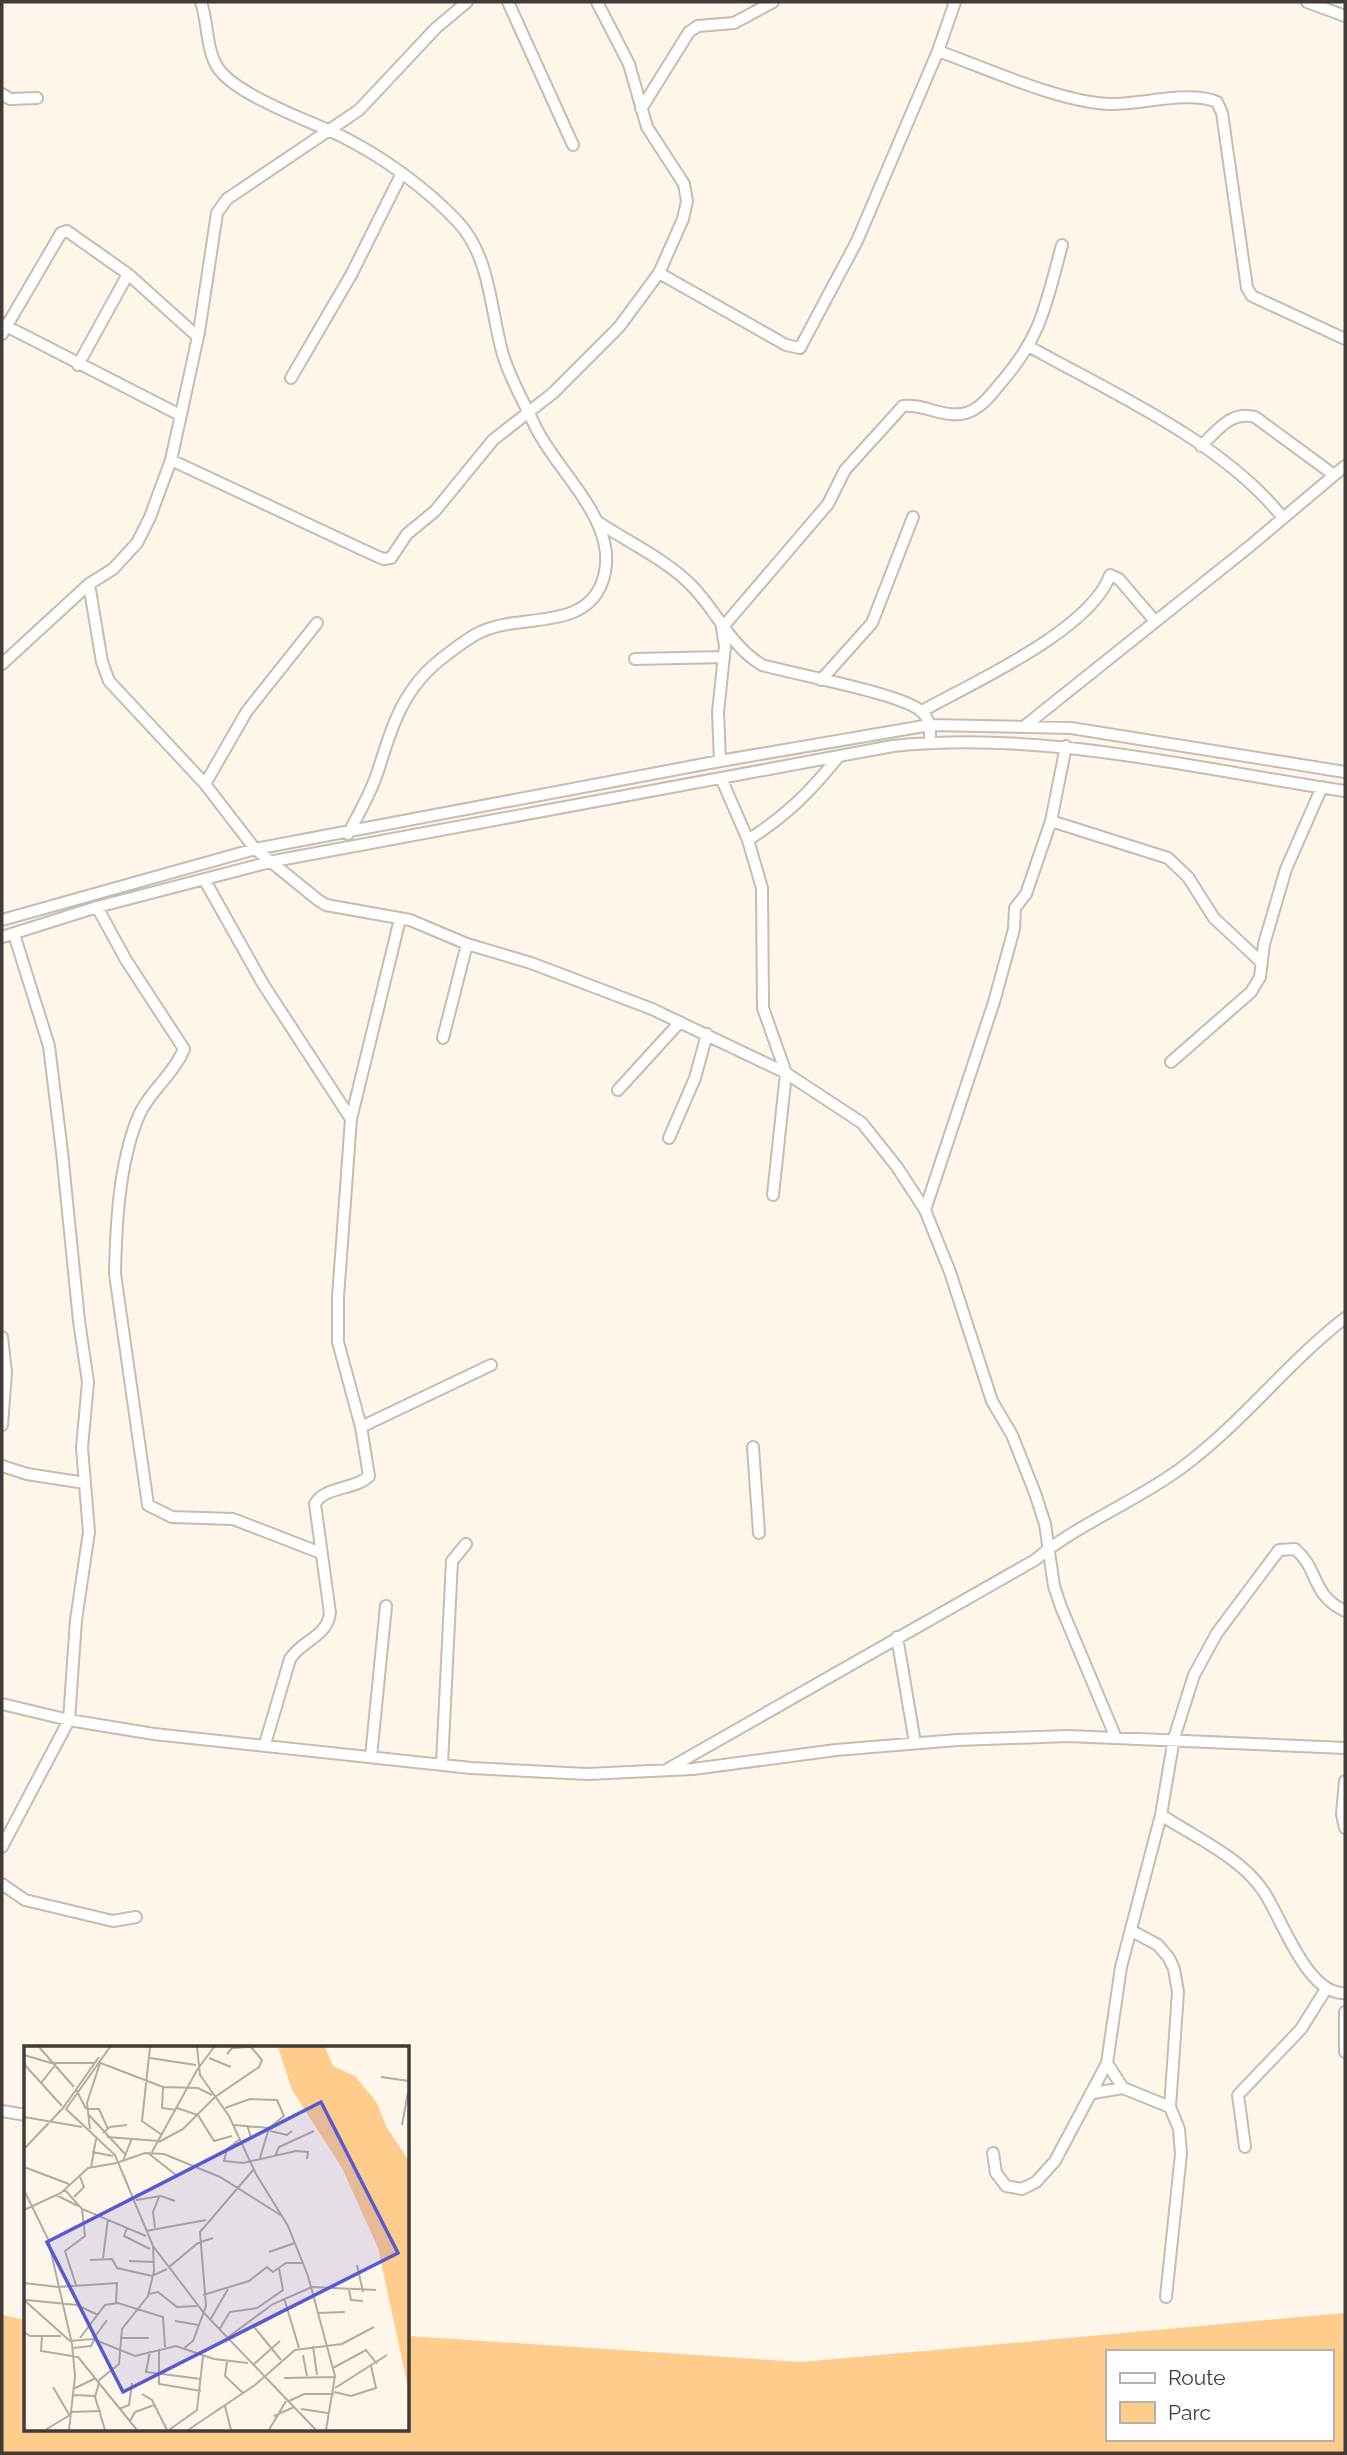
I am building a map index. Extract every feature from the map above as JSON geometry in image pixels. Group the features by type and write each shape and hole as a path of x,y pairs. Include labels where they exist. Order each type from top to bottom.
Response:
{"street":[{"path":"201,2 214,61 225,76 270,104 361,146 457,221 477,247 504,357 545,444 597,522 608,551 600,587 586,606 563,617 547,617 483,631 426,672 410,689 393,720 373,784 348,834"},
{"path":"2,664 89,583 113,569 137,543 171,460 198,337 217,213 227,198 359,110 436,28 467,2"},
{"path":"508,2 572,145"},
{"path":"171,460 383,559 391,558 407,534 435,511 477,457 553,393 619,327 659,273 683,219 687,201 679,173 656,146 641,109 629,64 597,2"},
{"path":"641,109 689,32 698,26 734,23 773,2"},
{"path":"659,273 786,345 800,348 857,241 938,51 955,2"},
{"path":"1307,2 1345,16"},
{"path":"938,51 1067,96 1108,104 1191,99 1217,102 1222,113 1235,187 1247,288 1252,296 1345,339"},
{"path":"2,94 10,99 37,98"},
{"path":"291,377 351,275 401,175"},
{"path":"180,415 4,328 61,233 75,234 128,274 198,337"},
{"path":"720,761 718,712 724,657 722,628 804,534 828,504 845,470 896,412 910,405 944,414 965,413 986,401 1030,347 1040,325 1062,246"},
{"path":"78,365 128,274"},
{"path":"1030,347 1201,446 1245,476 1283,518"},
{"path":"1201,446 1231,418 1243,414 1255,417 1334,475"},
{"path":"1026,725 1345,466"},
{"path":"821,680 872,623 913,517"},
{"path":"597,522 676,570 708,605 733,643 762,665 888,697 922,711 930,725 930,742"},
{"path":"922,711 1047,640 1104,594 1110,575 1119,579 1154,621"},
{"path":"89,583 102,662 109,681 205,784 255,849 274,861 309,894 326,905 400,919 467,944 531,963 680,1022 786,1073 862,1123 897,1167 925,1210 950,1272 968,1336 992,1401 1012,1435 1035,1493 1050,1547 1054,1586 1116,1738"},
{"path":"205,784 247,711 317,623"},
{"path":"635,659 724,657"},
{"path":"2,919 255,849 348,834 720,761 930,725 1071,728 1345,772"},
{"path":"2,937 97,907 274,861 839,756 930,742 1066,746 1345,791"},
{"path":"925,1210 994,1002 1014,929 1015,908 1026,894 1051,821 1066,746"},
{"path":"748,840 786,816 839,756"},
{"path":"721,778 748,840 762,888 764,1007 786,1073 773,1195"},
{"path":"1171,1062 1251,992 1260,977 1261,962 1286,869 1322,787"},
{"path":"1051,821 1167,858 1177,864 1214,918 1261,962"},
{"path":"204,879 263,984 351,1119"},
{"path":"97,907 126,960 184,1049 136,1121 124,1170 115,1254 115,1274 148,1505 162,1515 172,1517 233,1519 321,1553"},
{"path":"265,1744 290,1659 295,1651 326,1629 329,1622 315,1504 318,1498 364,1482 369,1476 361,1427 338,1342 338,1297 351,1119 400,919"},
{"path":"2,1847 69,1720 76,1620 89,1532 82,1448 88,1382 79,1321 61,1139 49,1046 14,934"},
{"path":"443,1038 467,944"},
{"path":"618,1090 680,1022"},
{"path":"670,1138 695,1079 707,1034"},
{"path":"663,1771 1035,1560 1050,1547 1124,1506 1184,1466 1233,1425 1345,1318"},
{"path":"2,1337 6,1395 2,1425"},
{"path":"361,1427 491,1365"},
{"path":"753,1447 759,1533"},
{"path":"2,1466 27,1474 85,1483"},
{"path":"442,1765 452,1561 466,1544"},
{"path":"993,2153 996,2173 1006,2186 1022,2189 1036,2182 1055,2161 1107,2063 1121,1967 1161,1815 1174,1738 1194,1675 1217,1633 1279,1550 1295,1549 1306,1558 1329,1603 1345,1611"},
{"path":"371,1757 386,1606"},
{"path":"897,1637 915,1743"},
{"path":"2,1704 69,1720 154,1734 442,1765 587,1774 663,1771 915,1743 1068,1736 1174,1738 1345,1748"},
{"path":"1345,1781 1342,1814 1345,1828"},
{"path":"1161,1815 1243,1869 1263,1890 1300,1959 1326,1989 1345,1993"},
{"path":"2,1884 24,1900 113,1922 136,1917"},
{"path":"1132,1931 1158,1945 1174,1969 1178,1992 1170,2107 1179,2129 1181,2154 1166,2297"},
{"path":"1245,2147 1238,2095 1301,2029 1326,1989"},
{"path":"1345,2012 1345,2052"},
{"path":"1107,2063 1124,2088"},
{"path":"1093,2092 1124,2088 1170,2107"},
{"path":"2,2111 24,2115"}],"green space":[{"path":"1345,2313 1345,2453 2,2453 2,2315 24,2320 24,2430 410,2430 410,2336 801,2362"}]}
